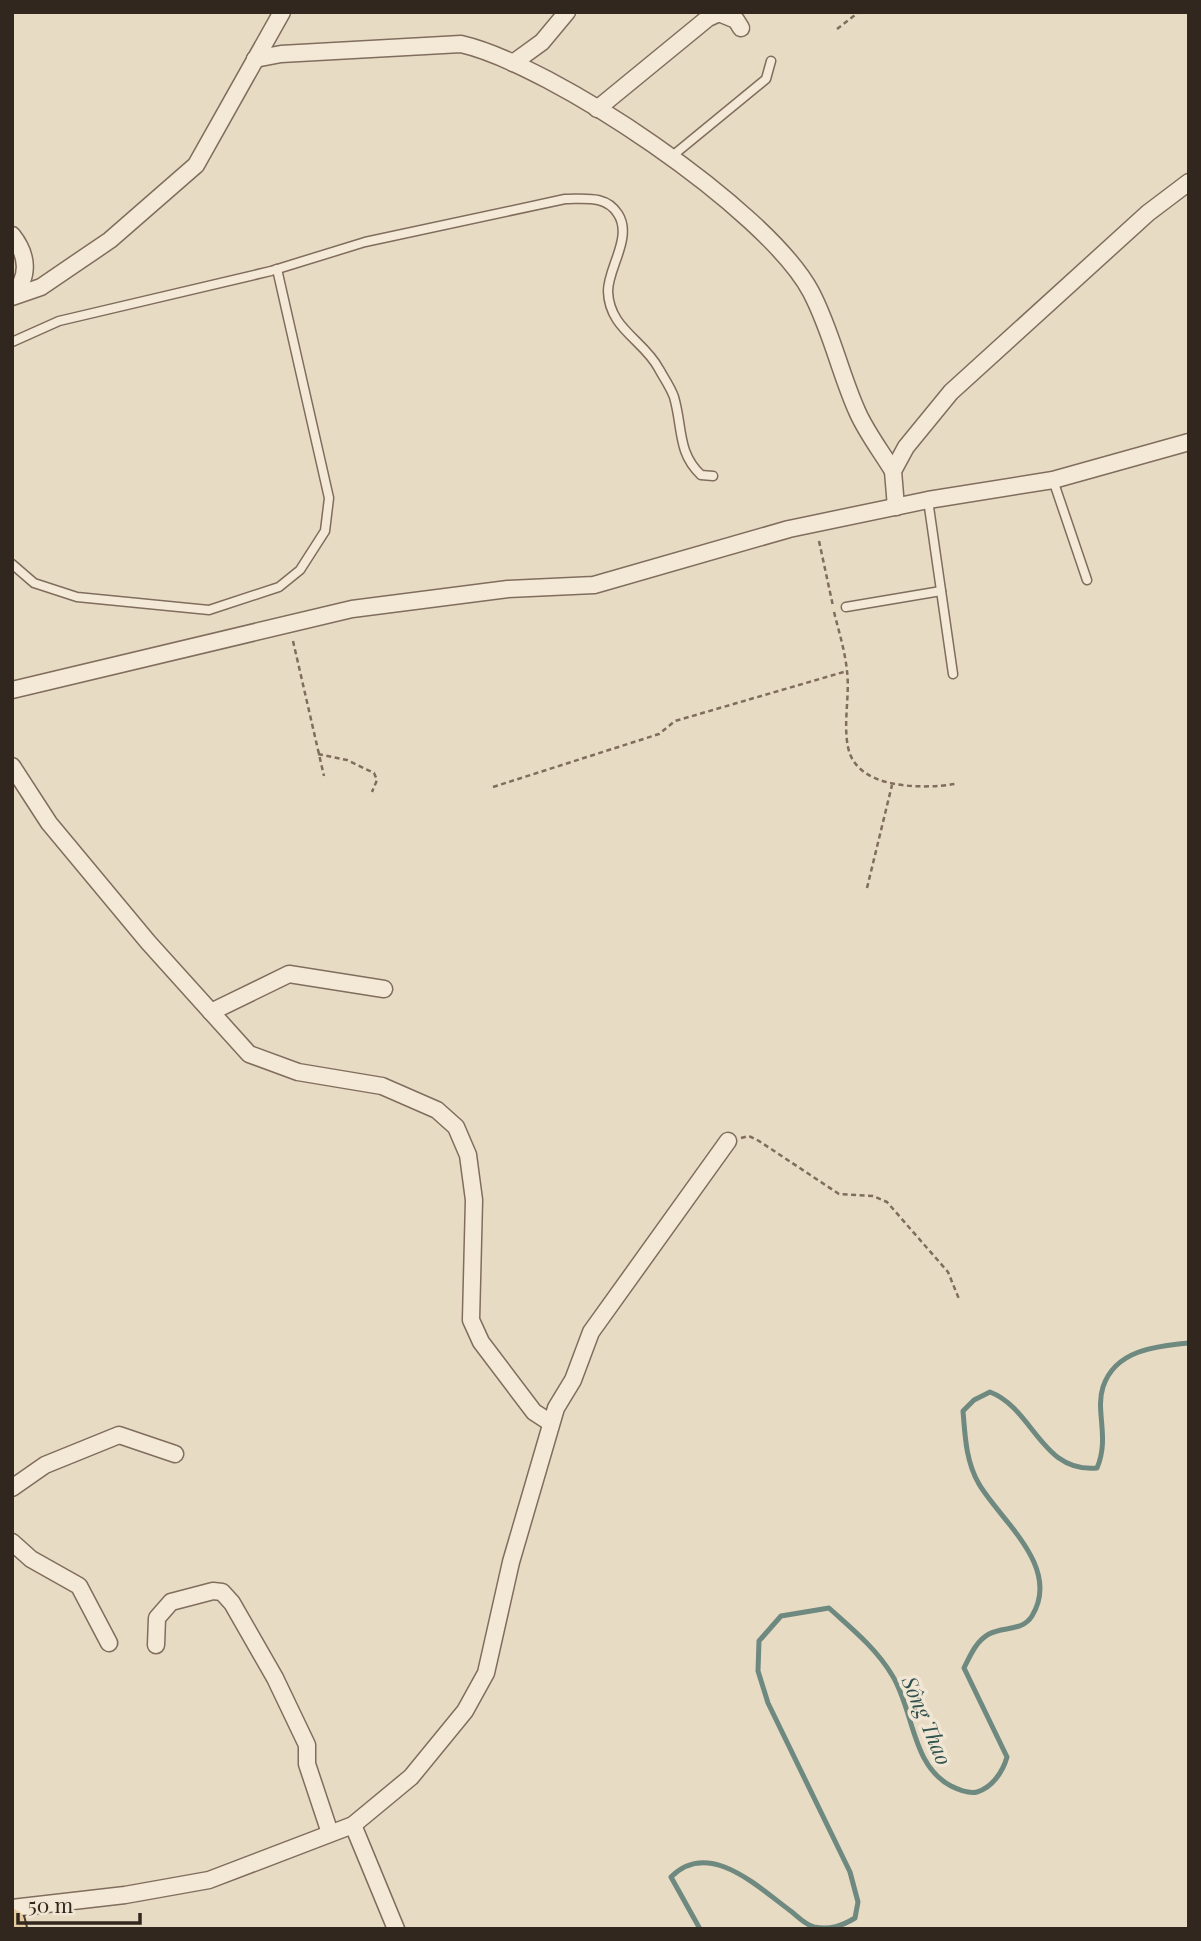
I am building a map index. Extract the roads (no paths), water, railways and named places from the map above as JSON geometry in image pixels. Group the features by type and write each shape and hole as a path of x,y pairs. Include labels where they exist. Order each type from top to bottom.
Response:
{"main road":[{"path":"12,1922 14,1929"}],"street":[{"path":"12,296 41,286 110,240 196,165 282,12"},
{"path":"513,64 542,42 567,12"},
{"path":"597,109 708,18 719,13 736,20 741,28"},
{"path":"255,59 281,54 461,44 484,50 597,109 671,157 783,251 811,292 858,414 893,471 895,507"},
{"path":"893,471 906,447 951,392 1148,213 1189,182"},
{"path":"12,235 26,263 22,285 12,296"},
{"path":"12,690 352,609 508,589 594,586 815,524 928,500 1053,481 1189,442"},
{"path":"12,766 49,823 249,1055 298,1072 382,1086 437,1110 456,1127 468,1155 474,1200 471,1320 481,1342 534,1412 551,1423"},
{"path":"211,1012 289,974 384,989"},
{"path":"12,1908 125,1895 209,1880 353,1825 411,1777 465,1711 486,1673 511,1562 551,1423 591,1332 728,1141"},
{"path":"12,1488 45,1465 119,1436 174,1454"},
{"path":"12,1542 31,1559 79,1586 109,1643"},
{"path":"156,1645 157,1618 171,1602 213,1591 222,1592 232,1603 275,1678 307,1745 307,1764 330,1833"},
{"path":"353,1825 396,1929"}],"lane":[{"path":"671,157 766,79 771,61"},
{"path":"12,342 59,321 277,269 365,242 565,199 597,198 617,212 622,220 622,234 608,291 616,322 655,362 674,396 687,462 701,475 713,476"},
{"path":"12,564 34,583 77,597 209,610 279,587 300,570 326,531 329,498 277,269"},
{"path":"1053,481 1087,580"},
{"path":"928,500 953,674"},
{"path":"846,607 941,591"}],"waterway":[{"name":"Sông Thao","path":"700,1929 671,1877 686,1866 701,1863 717,1865 749,1880 811,1926 831,1928 855,1918 858,1902 850,1872 768,1703 758,1671 759,1641 781,1616 829,1608 871,1647 886,1665 899,1689 921,1751 938,1777 967,1792 977,1792 988,1786 1000,1773 1007,1757 964,1668 984,1637 1018,1627 1028,1621 1039,1598 1039,1580 1025,1545 975,1476 967,1449 963,1411 974,1400 990,1392 1005,1400 1050,1451 1063,1461 1078,1467 1097,1468 1103,1436 1101,1396 1109,1375 1117,1365 1138,1352 1189,1343"}]}
